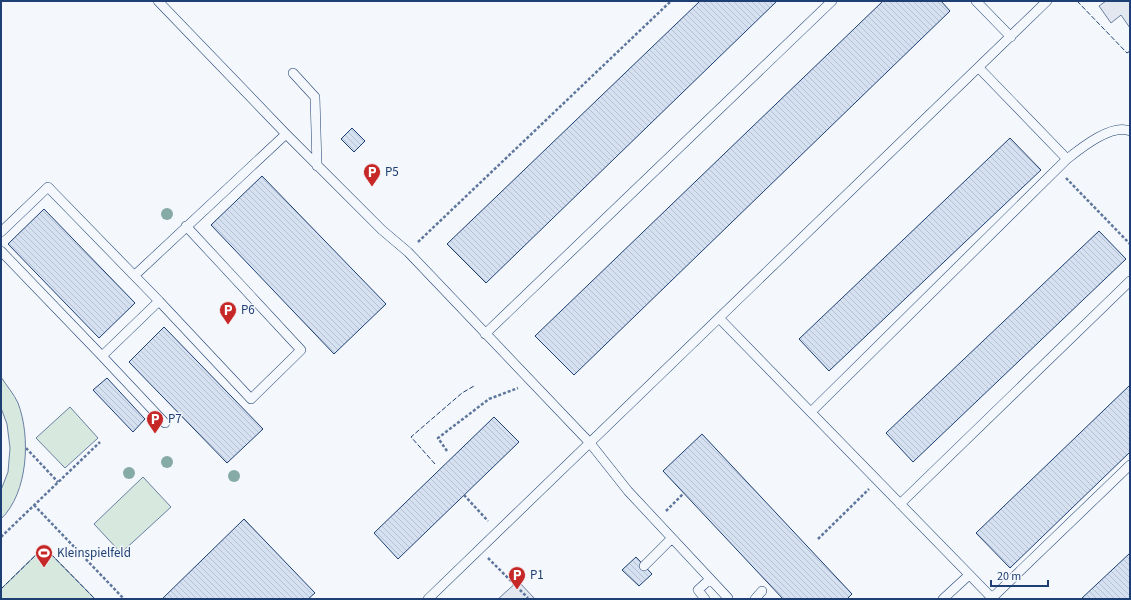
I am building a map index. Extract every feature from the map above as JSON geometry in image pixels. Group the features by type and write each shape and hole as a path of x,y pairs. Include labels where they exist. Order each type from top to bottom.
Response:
{"lane":[{"path":"158,1 286,134 382,230 408,252 590,443 628,491 728,598 726,599"},
{"path":"485,334 832,1"},
{"path":"976,1 1011,37"},
{"path":"428,599 1047,1"},
{"path":"979,68 1066,159"},
{"path":"293,73 315,98 318,166"},
{"path":"811,412 1066,159 1089,142 1108,133 1125,129 1130,131"},
{"path":"134,275 286,134"},
{"path":"1,232 48,187 159,301 251,399 301,350 186,226"},
{"path":"1,251 165,423"},
{"path":"900,504 1130,281"},
{"path":"102,356 159,301"},
{"path":"719,318 992,598 1130,465"},
{"path":"644,566 672,538"},
{"path":"943,599 969,575"},
{"path":"705,599 698,590 710,579"},
{"path":"755,599 762,591"}],"path":[{"path":"408,252 671,1"},
{"path":"1056,169 1130,244"},
{"path":"447,451 438,438 489,399 532,383"},
{"path":"1,537 100,442"},
{"path":"26,448 58,482"},
{"path":"818,538 878,481"},
{"path":"656,520 684,493"},
{"path":"464,495 498,532"},
{"path":"34,505 124,599"},
{"path":"480,549 528,598"}],"shaded area":[{"path":"1106,1 1130,1 1130,28 1121,15 1111,23 1099,6"},
{"path":"1,377 18,403 25,432 25,448 22,480 17,495 10,508 1,519 1,490 8,472 10,448 7,424 1,408"},
{"path":"70,407 98,438 65,468 36,438"},
{"path":"143,477 171,507 121,553 94,524"},
{"name":"Kleinspielfeld","path":"44,547 95,599 1,599 1,589"},
{"name":"P1","path":"518,581 535,599 498,599"}],"building":[{"path":"700,1 777,1 486,283 447,244"},
{"path":"883,1 941,1 950,11 574,375 535,336"},
{"path":"352,128 365,141 354,152 341,139"},
{"path":"1010,138 1041,170 829,371 799,339"},
{"path":"262,176 386,304 334,354 211,225"},
{"path":"44,209 135,303 99,338 8,244"},
{"path":"1099,231 1126,259 913,462 886,433"},
{"path":"164,327 263,429 227,463 129,362"},
{"path":"107,378 145,419 133,432 93,390"},
{"path":"1130,385 1130,452 1010,568 976,533"},
{"path":"494,417 519,442 398,559 374,533"},
{"path":"702,434 852,594 847,599 783,599 663,471"},
{"path":"244,519 315,593 308,599 162,599"},
{"path":"1130,553 1130,599 1081,599"},
{"path":"636,557 652,574 639,586 622,570"}],"fence":[{"path":"1077,1 1127,53 1130,51"},
{"path":"435,464 411,437 462,393 474,386"},
{"path":"1,589 44,547 95,599"}],"place":[{"name":"P5","path":"372,187"},
{"name":"P6","path":"228,325"},
{"name":"P7","path":"155,434"},
{"name":"Kleinspielfeld","path":"44,568"},
{"name":"P1","path":"517,590"}]}
